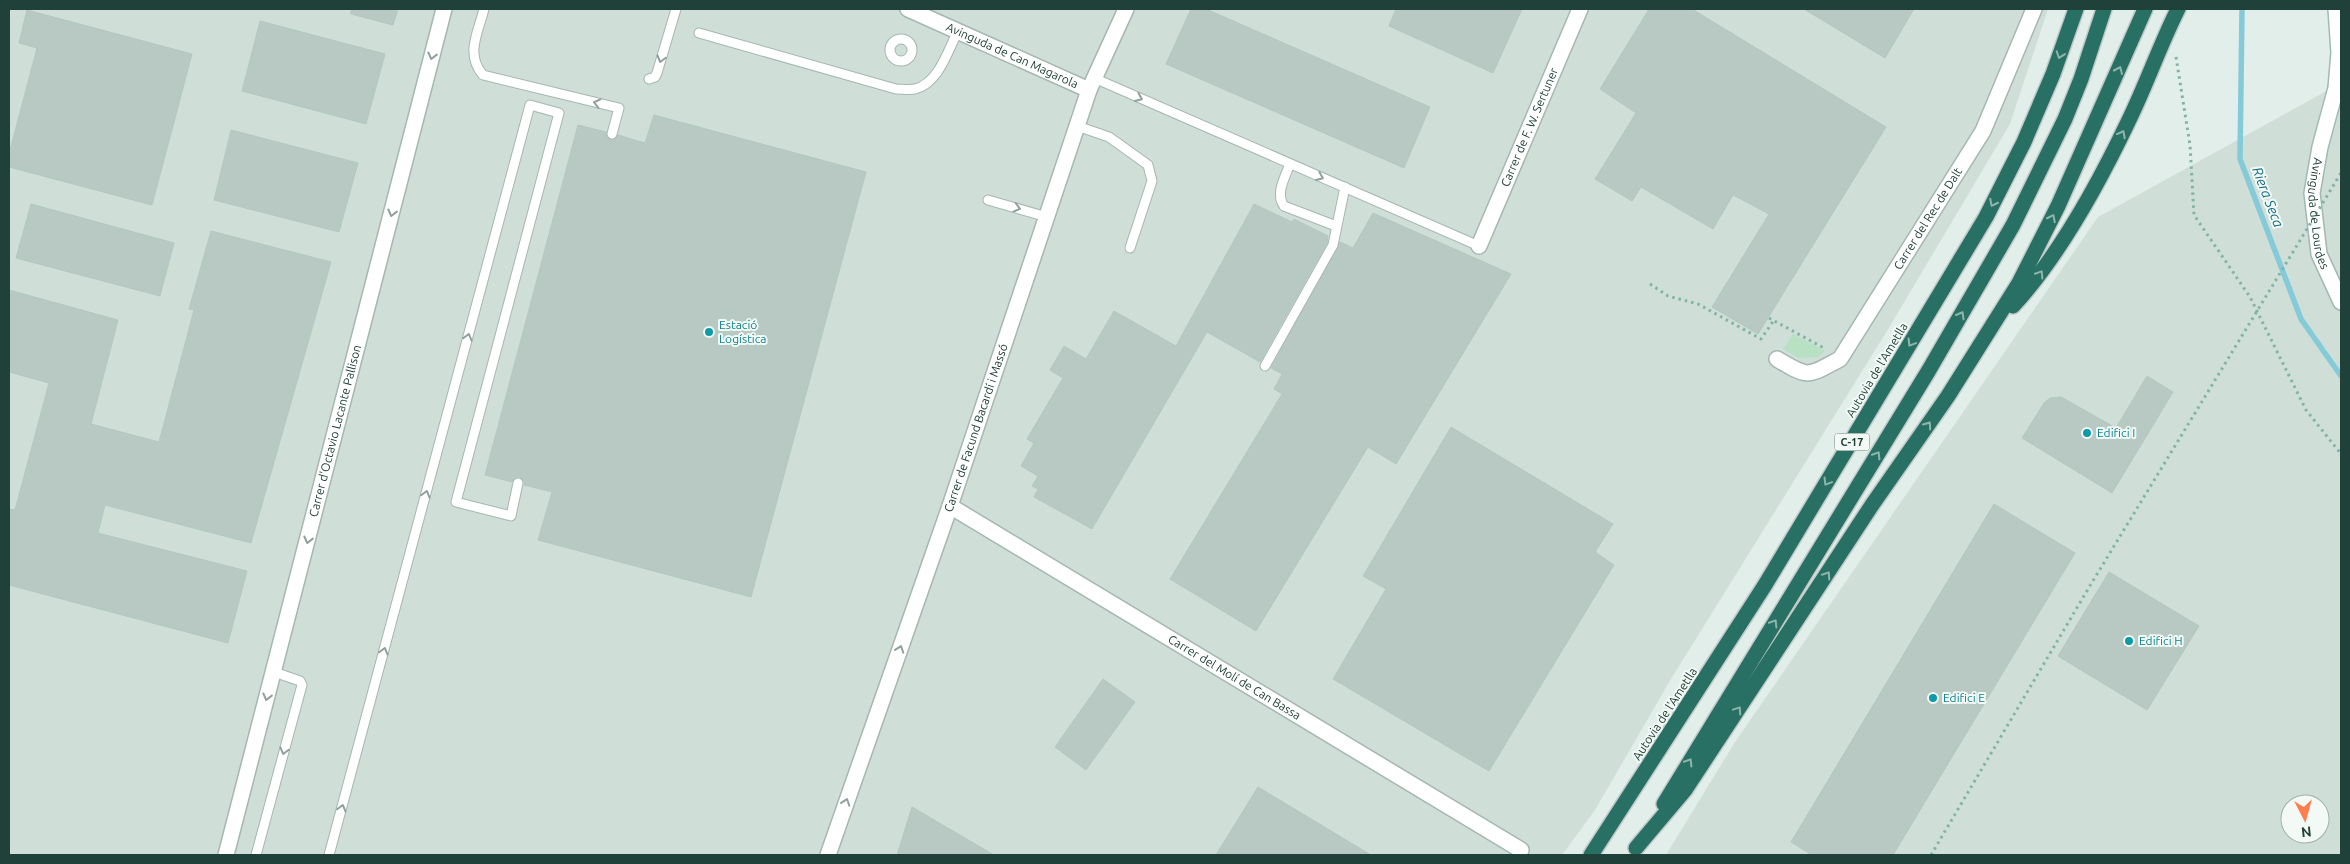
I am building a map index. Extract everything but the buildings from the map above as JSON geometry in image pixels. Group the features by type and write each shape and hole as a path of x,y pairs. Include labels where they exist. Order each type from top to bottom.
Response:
{"highway":[{"name":"Autovia de l'Ametlla","path":"1591,855 1765,585 1986,217 2024,142 2050,82 2076,9"},
{"name":"C-17","path":"1634,852 1929,370 2013,225 2065,119 2081,79 2104,9"},
{"path":"1634,852 1685,790 1872,505 1948,396 2019,283 2058,206 2145,9"},
{"path":"1985,337 2036,281 2088,198 2129,120 2178,9"}],"street":[{"name":"Carrer d'Octavio Lacante Pallison","path":"226,855 444,9"},
{"name":"Avinguda de Can Magarola","path":"908,9 1092,84"},
{"name":"Carrer de Facund Bacardí i Massó","path":"826,853 950,506 1077,126 1092,84 1126,9"},
{"name":"Carrer de F. W. Sertuner","path":"1479,246 1580,9"},
{"name":"Carrer del Rec de Dalt","path":"1777,359 1800,374 1810,375 1840,359 1983,131 2034,9"},
{"name":"Avinguda de Lourdes","path":"2336,9 2339,33"},
{"name":"Avinguda de Lourdes","path":"2341,9 2336,88 2320,147 2312,193 2319,254 2341,302"},
{"name":"Carrer del Molí de Can Bassa","path":"950,506 1521,850"}],"lane":[{"path":"484,9 473,50 477,68 483,75 619,108 612,134"},
{"path":"649,79 655,77 657,73 676,9"},
{"path":"699,33 896,89 915,89 926,84 936,75 958,31"},
{"path":"1092,84 1290,164 1479,246"},
{"path":"329,855 530,105 559,113 456,502 511,516 518,483"},
{"path":"1077,126 1109,137 1148,165 1152,173 1152,181 1130,248"},
{"path":"1290,164 1280,190 1280,201 1284,206 1336,226"},
{"path":"1265,366 1333,245 1345,188"},
{"path":"988,200 1047,216"},
{"path":"256,855 302,685 300,680 274,672"}],"path":[{"path":"2176,58 2190,144 2194,215 2250,297 2306,410 2341,454"},
{"path":"1931,855 2091,584 2341,174"},
{"path":"1650,284 1668,296 1698,304 1761,339 1774,320"},
{"path":"1769,318 1827,349"}],"shaded area":[{"path":"9,9 2048,9 2010,124 1887,331 1671,679 1595,810 1562,855 9,855"},
{"path":"2341,83 2341,855 1666,855 1735,742 2098,217"}],"green space":[{"path":"1793,334 1825,351 1818,357 1798,358 1783,349"}],"waterway":[{"name":"Riera Seca","path":"2242,9 2240,159 2301,319 2341,376"}],"place":[{"name":"Estació Logística","path":"709,332"},
{"name":"Edifici I","path":"2087,433"},
{"name":"Edifici H","path":"2129,641"},
{"name":"Edifici E","path":"1933,698"}]}
